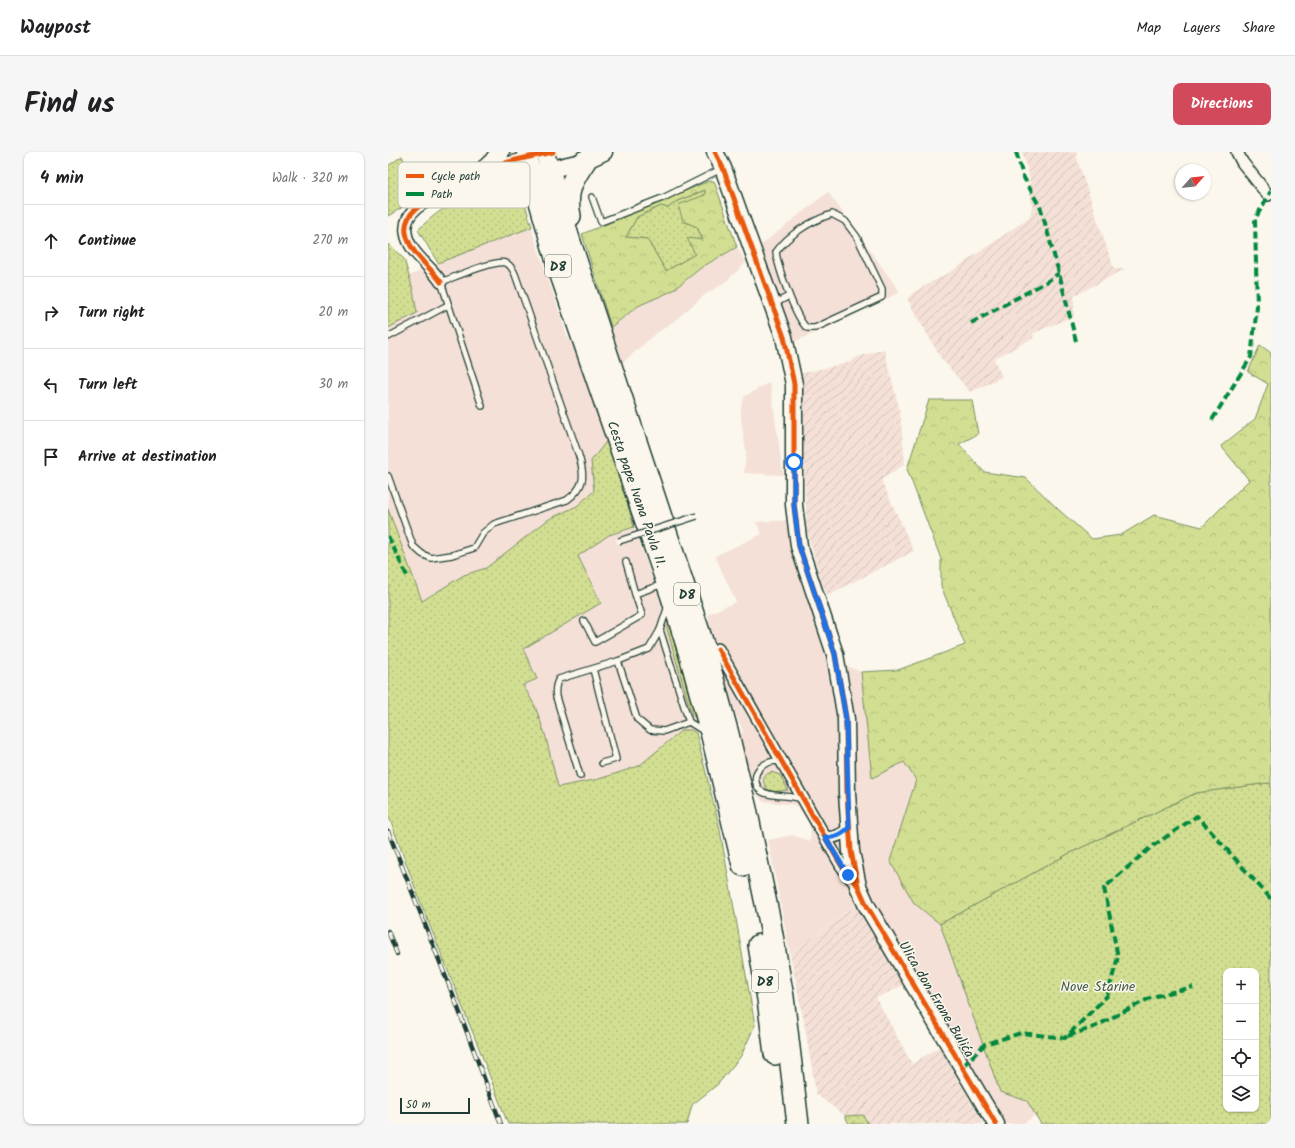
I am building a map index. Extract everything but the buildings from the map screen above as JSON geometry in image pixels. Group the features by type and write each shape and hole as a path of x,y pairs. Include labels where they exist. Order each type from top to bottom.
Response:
{"highway":[{"name":"Cesta pape Ivana Pavla II.","path":"540,159 568,236 705,650 728,734 745,839"},
{"name":"Cesta pape Ivana Pavla II.","path":"540,159 560,272 669,588 690,655 712,736 745,839"},
{"path":"568,236 571,220 568,202 570,187 586,161"},
{"name":"D8","path":"745,839 754,917 768,999 784,1124"},
{"name":"D8","path":"745,839 769,918 783,997 798,1124"}],"main road":[{"path":"493,162 500,152"}],"street":[{"path":"517,162 540,159 586,161 604,152"},
{"name":"Ulica don Frane Bulića","path":"715,152 724,160 784,337 794,384 794,505 799,546 835,654 846,719 849,828 851,851 858,886 867,906 996,1124"},
{"path":"1237,152 1242,162 1268,195"},
{"path":"530,163 540,159"},
{"path":"417,208 409,217 406,225 406,232 413,249 441,282"},
{"path":"718,649 803,800 848,875 858,886"},
{"path":"825,837 831,838 837,836 849,828"}],"lane":[{"path":"592,197 601,222 665,197 724,160"},
{"path":"832,214 845,221 858,237 882,289 882,297 815,328 807,328 803,324 789,296 776,256 776,252 781,244 805,226 832,214"},
{"path":"388,476 414,546 422,554 431,558 452,555 474,548 483,533 494,524 567,500 576,493 582,482 583,470 577,450 515,274 510,265 504,262 494,263 441,282 482,406"},
{"path":"772,304 789,296"},
{"path":"388,337 448,305"},
{"path":"619,541 697,516"},
{"path":"584,621 595,642 642,615 626,562"},
{"path":"580,776 554,689 559,679 618,661 649,649 660,630 669,588 635,594"},
{"path":"660,630 689,722 712,736"},
{"path":"618,661 637,719 650,730 664,731 689,722"},
{"path":"593,669 616,759 602,763"},
{"path":"782,762 776,761 762,764 757,770 756,776 760,790 765,794 793,796 803,800"}],"shaded area":[{"path":"1022,152 1076,152 1114,269 1125,269 1074,296 1074,316 1034,333 1033,338 994,359 1002,377 970,392 941,358 907,299 914,292 955,269 1030,217 1032,207 1029,175"},
{"path":"828,192 900,292 839,323 791,343 756,249"},
{"path":"531,227 566,333 581,362 609,438 591,461 594,491 577,506 549,519 486,568 464,575 421,601 388,509 388,328 417,313 409,276 438,263"},
{"path":"737,247 746,263 724,283 706,294 674,321 654,335 620,365 611,327 638,306 672,291 702,267"},
{"path":"884,349 900,412 905,464 881,480 914,551 828,595 822,585 807,531 803,399 799,374 851,362 857,357"},
{"path":"770,382 783,475 744,473 746,452 741,418 741,407 745,396"},
{"path":"793,520 831,659 861,672 872,778 904,762 916,780 890,861 914,903 940,924 1000,1092 1027,1101 1036,1115 1022,1124 1000,1124 866,897 790,954 768,840 792,835 810,841 811,830 807,820 796,805 762,801 754,789 752,774 742,767 735,737 743,732 716,663 708,614 736,602 715,556 762,534 756,522"},
{"path":"634,527 660,600 672,621 700,718 696,733 691,730 682,730 639,766 599,779 558,787 545,734 535,706 523,685 537,679 523,649 601,603 578,556 609,535"},
{"path":"867,897 917,979 876,998 912,1064 939,1047 984,1124 868,1124 863,1115 845,1116 816,1094 804,1022 790,954"}],"green space":[{"path":"402,156 405,162 398,162 398,208 401,208 388,216 388,166"},
{"path":"709,181 714,181 737,247 702,267 672,291 638,306 611,327 582,234","holes":["705,190 705,195 678,205 683,221 697,227 703,240 687,238 695,254 666,271 647,239 626,237 637,217 661,206 668,208 677,201"]},
{"path":"705,190 705,195 683,221 697,227 703,241 688,238 695,254 666,271 647,239 626,237 637,217 661,206 668,208 677,201"},
{"path":"445,208 526,208 532,227 438,263 418,230"},
{"path":"388,244 404,259 413,290 417,313 388,328"},
{"path":"1260,345 1271,353 1271,784 1268,783 1196,793 1068,854 940,924 914,903 890,861 916,780 904,762 872,778 861,672 898,670 965,645 941,586 941,559 907,469 929,400 972,400 978,434 959,444 984,472 1026,478 1092,539 1121,535 1154,515 1202,527 1249,480 1221,446 1255,419 1268,384 1248,372"},
{"path":"609,438 634,527 609,535 578,556 601,603 523,649 537,679 523,685 535,706 545,734 558,787 599,779 639,766 682,730 691,730 696,733 719,825 755,1025 741,1056 718,1084 692,1105 687,1124 508,1124 420,901 388,814 388,509 422,601 464,575 486,568 549,519 577,506 594,491 591,461"},
{"path":"670,622 697,720 692,715 667,629"},
{"path":"771,772 780,775 788,790 773,792 768,790 764,782 764,777"},
{"name":"Nove Starine","path":"1268,783 1271,784 1271,1124 1041,1124 1027,1101 1000,1092 940,924 1068,854 1196,793"},
{"path":"863,1115 868,1124 849,1124 845,1116"}],"railway":[{"path":"388,831 458,1008 501,1124"},
{"path":"388,931 397,954"}],"marked path":[{"path":"1016,152 1023,176 1041,209 1076,341"},
{"path":"1212,420 1251,357 1257,307 1255,219 1271,191"},
{"path":"971,323 1048,281 1059,273"},
{"path":"388,536 408,578"},
{"path":"963,1066 985,1044 1021,1033 1065,1038 1107,996 1118,957 1104,888 1150,848 1197,816 1271,899"},
{"path":"1068,1036 1094,1027 1152,997 1193,987"}],"cycle path":[{"path":"509,162 553,152"},
{"path":"715,152 723,168 784,337 794,384 794,505 799,546 835,654 846,719 847,793 851,851 858,886 867,906 996,1124"},
{"path":"417,208 410,216 406,224 408,240 416,254 441,282"},
{"path":"718,649 841,865 856,884"}],"route":[{"path":"794,462 794,505 799,546 835,654 846,719 849,828 837,836 831,838 825,837 848,875"}]}
